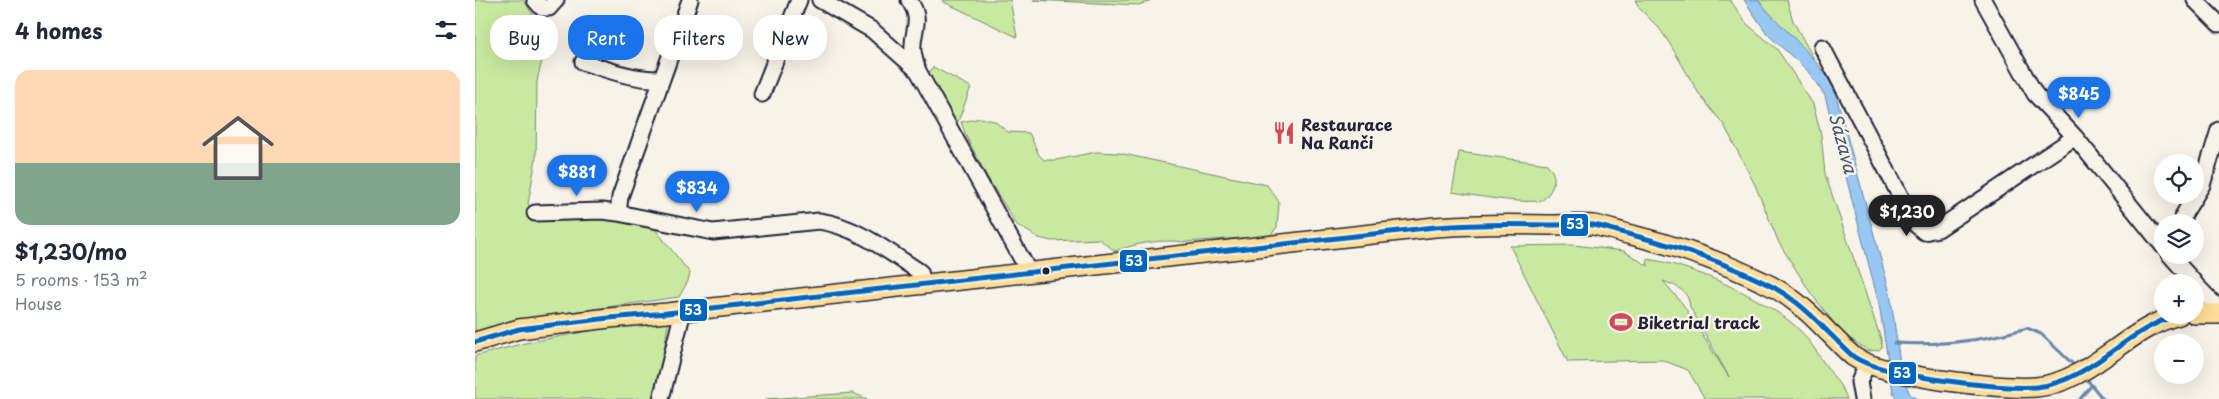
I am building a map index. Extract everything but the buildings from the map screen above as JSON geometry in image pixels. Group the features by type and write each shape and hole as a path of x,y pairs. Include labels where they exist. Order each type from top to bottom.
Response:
{"main road":[{"path":"475,342 519,329 609,318 1435,227 1478,224 1594,225 1653,240 1723,263 1790,297 1806,309 1853,356 1867,364 1905,373 2010,388 2038,387 2060,382 2080,372 2131,337 2154,324"},
{"path":"2204,314 2219,314"}],"street":[{"path":"535,0 542,8 549,8 556,0"},
{"path":"617,213 620,197 690,0"},
{"path":"762,94 799,0"},
{"path":"820,0 872,30 918,71"},
{"path":"909,0 916,11 916,31 913,50 918,71 1029,272"},
{"path":"1983,0 2035,94 2075,137 2154,235"},
{"path":"2195,0 2219,24"},
{"path":"1822,47 1915,224 1924,232 1938,229 2075,137"},
{"path":"583,62 616,73 662,79"},
{"path":"2184,214 2202,185 2219,130"},
{"path":"535,213 602,211 713,232 819,221 835,223 864,236 920,272 923,284"},
{"path":"2177,264 2184,274"},
{"path":"2204,294 2219,309"},
{"path":"661,399 683,311"},
{"path":"1862,399 1859,382 1867,364"}],"green space":[{"path":"475,0 524,0 533,15 490,15 490,60 542,60 537,81 536,158 528,204 538,216 591,212 651,224 690,273 688,281 679,297 513,320 475,332"},
{"path":"943,0 1010,0 1017,37 944,2"},
{"path":"1033,0 1151,0 1139,5"},
{"path":"1635,0 1730,0 1747,24 1777,49 1813,104 1821,135 1825,174 1881,339 1882,347 1879,350 1869,351 1843,334 1812,295 1779,243 1755,185 1724,125 1699,94 1659,28 1640,9"},
{"path":"1758,0 1787,0 1793,21 1815,61 1777,23"},
{"path":"933,67 971,87 956,127 926,77"},
{"path":"981,118 994,121 1008,132 1029,133 1039,155 1044,160 1056,160 1096,152 1119,153 1267,185 1279,202 1277,227 1270,236 1185,242 1158,241 1115,251 1099,239 1052,241 1039,238 1017,225 987,177 967,138 961,122"},
{"path":"1459,152 1547,164 1554,175 1552,188 1542,200 1534,201 1498,199 1452,192"},
{"path":"1574,245 1624,251 1648,266 1647,259 1665,262 1724,283 1779,313 1793,324 1808,340 1839,384 1847,399 1705,399 1688,370 1662,360 1568,362 1510,246","holes":["1663,281 1678,287 1685,293 1690,307 1729,377 1682,303"]},
{"path":"669,316 657,399 475,399 475,356 525,343"},
{"path":"853,393 867,399 766,399"}],"water":[{"name":"Sázava","path":"1744,0 1758,0 1818,64 1834,88 1890,293 1902,377 1910,394 1917,399 1897,399 1893,392 1879,304 1825,96 1807,70 1768,35"}],"waterway":[{"path":"1894,343 1928,344 1961,342 2027,328 2041,334 2077,368"},
{"path":"2084,376 2103,399"},
{"path":"2080,399 2091,386"}],"transit line":[{"name":"53","path":"475,342 519,329 609,318 1435,227 1491,224 1593,225 1648,239 1698,255 1730,267 1780,291 1805,310 1854,357 1868,364 1915,376 1997,386 2036,387 2056,383 2091,365 2142,331 2156,324"}],"place":[{"name":"Restaurace Na Ranči","path":"1284,133"},
{"name":"Biketrial track","path":"1621,322"}]}
